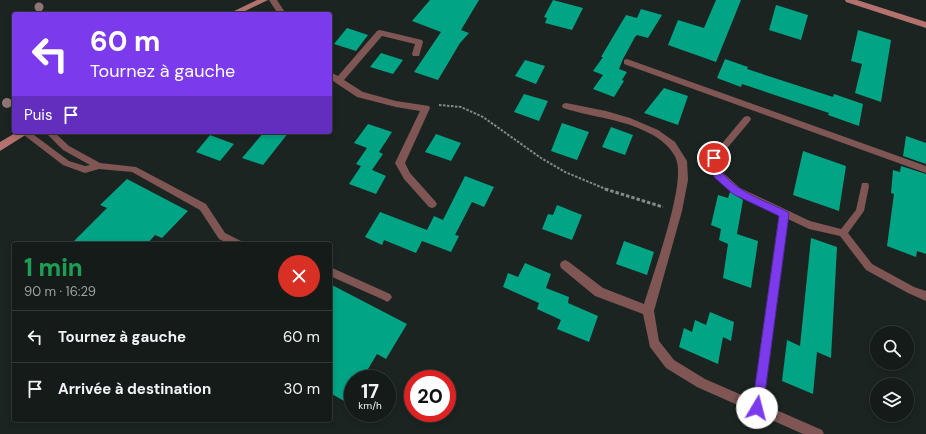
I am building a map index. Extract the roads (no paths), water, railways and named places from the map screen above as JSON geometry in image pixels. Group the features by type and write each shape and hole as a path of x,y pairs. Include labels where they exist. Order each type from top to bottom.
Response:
{"main road":[{"path":"237,12 264,0"},
{"path":"849,0 925,21"},
{"path":"0,146 21,134"}],"street":[{"path":"273,0 281,12"},
{"path":"339,81 380,33 419,42 416,54"},
{"path":"332,76 360,95 396,104 426,108 400,163 407,176 432,204"},
{"path":"566,106 606,114 655,132 672,145 682,161 683,180 677,211 648,311 654,343 670,364 701,384 818,434"},
{"path":"565,265 599,292 648,311"}],"lane":[{"path":"627,62 926,170"},
{"path":"747,119 714,158 718,174 736,191 784,214 809,225 843,233 869,267 911,290 926,296"},
{"path":"27,134 66,163 85,170 99,166"},
{"path":"51,134 66,148 99,166 133,170 203,207 222,236 234,242"},
{"path":"843,233 860,211 865,186"},
{"path":"757,408 784,214"},
{"path":"332,272 387,297"}]}
